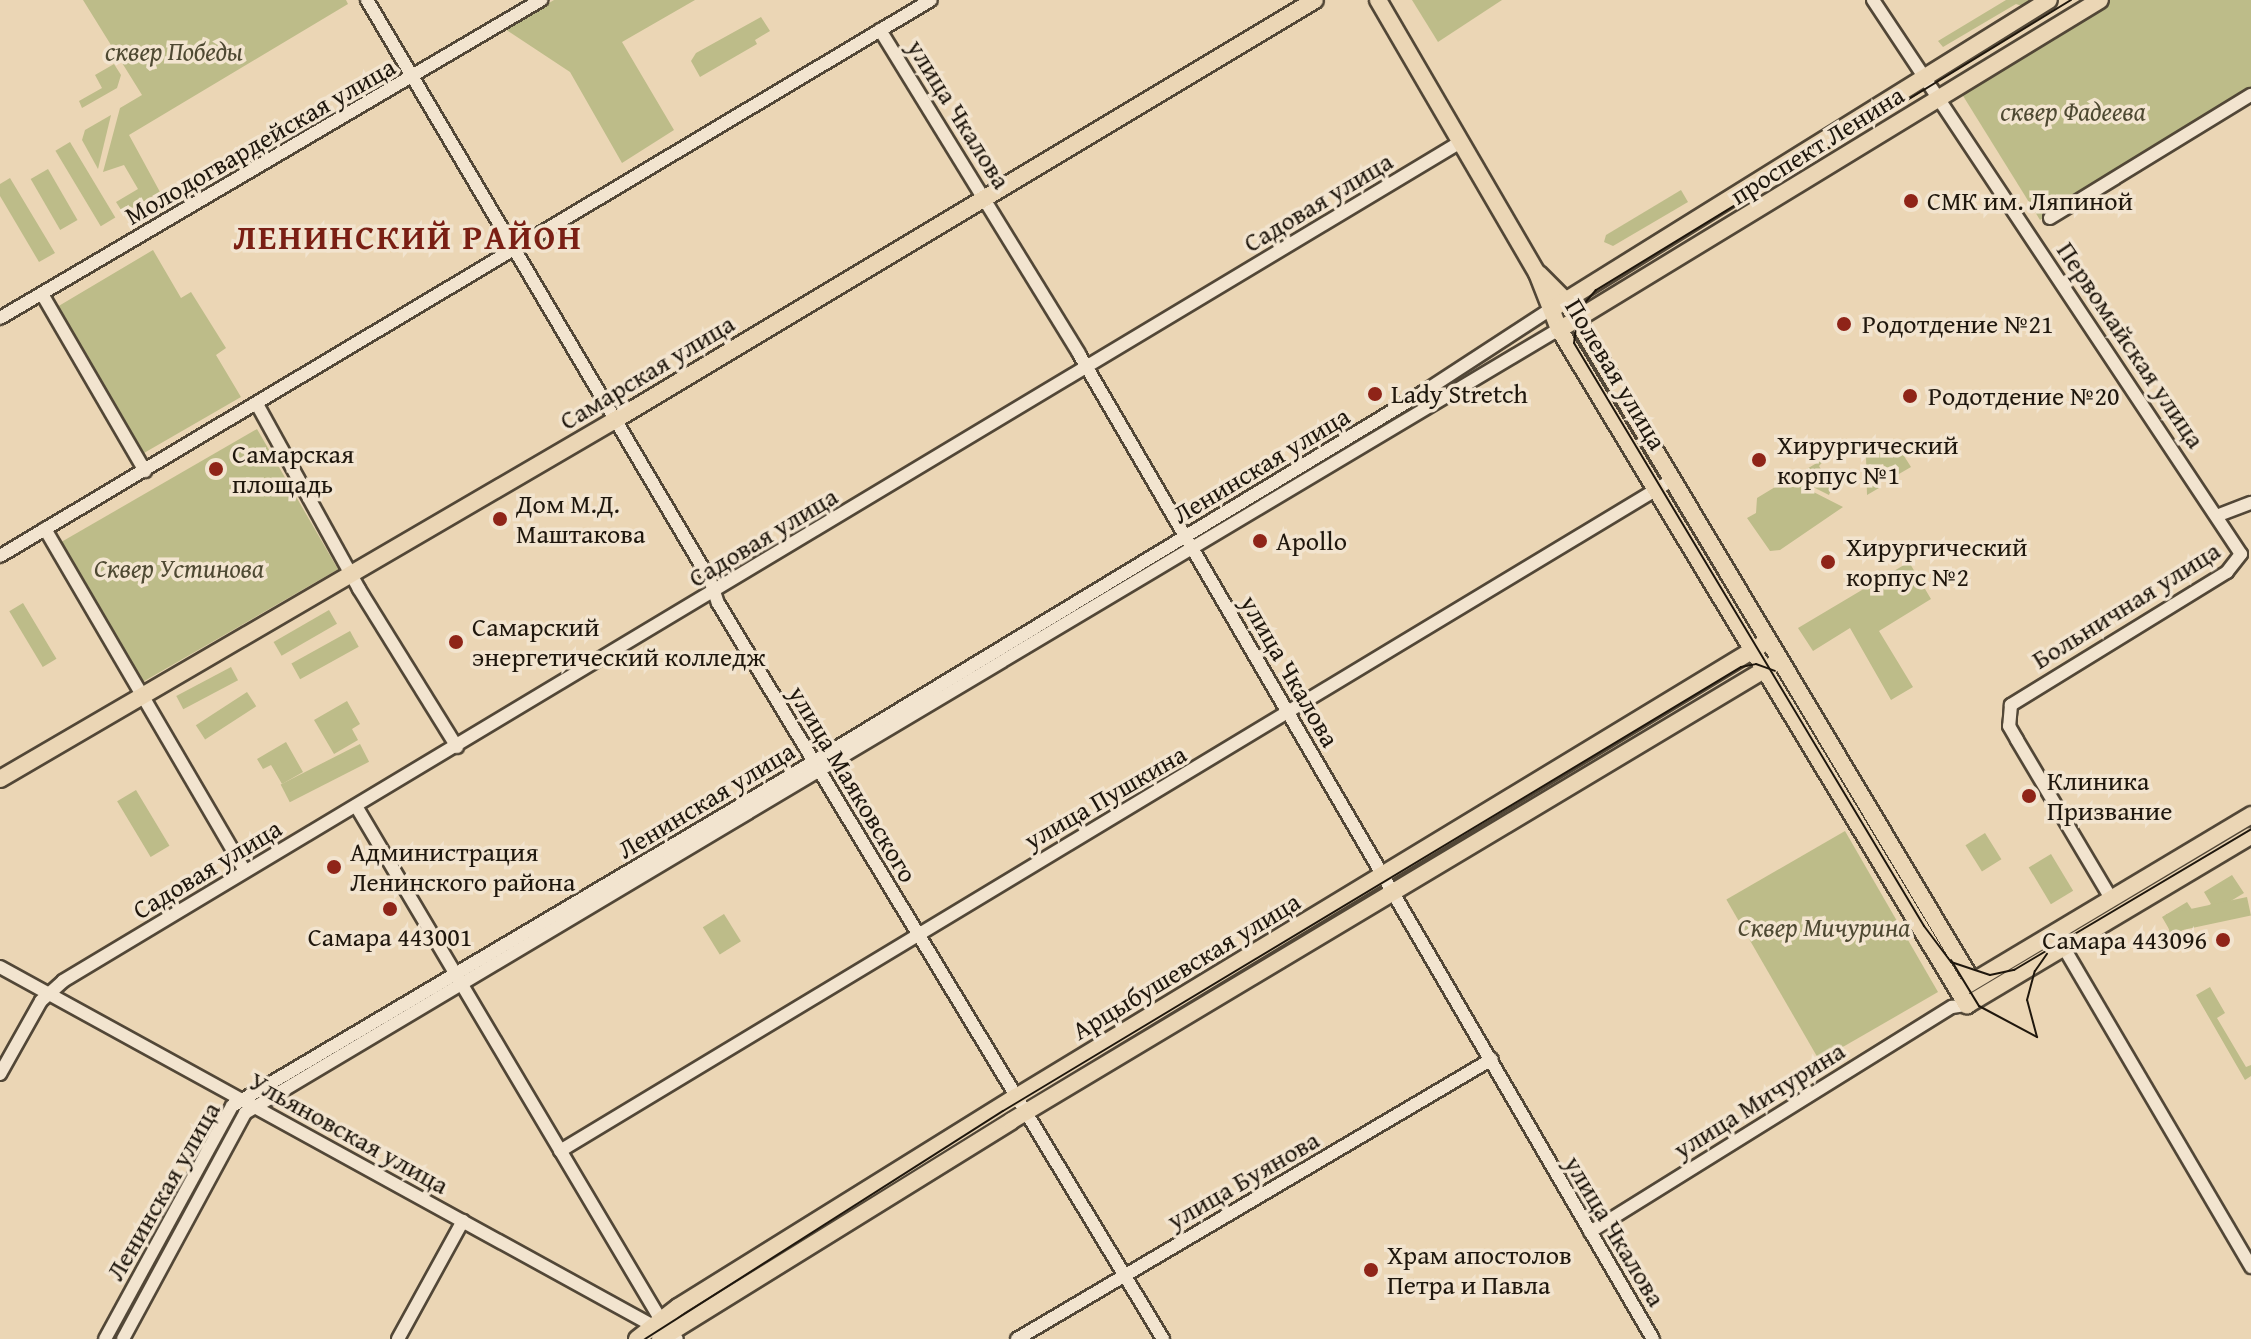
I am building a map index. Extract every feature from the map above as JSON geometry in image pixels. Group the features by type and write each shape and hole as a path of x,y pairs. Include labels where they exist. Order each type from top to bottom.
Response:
{"main road":[{"name":"Самарская улица","path":"0,779 352,576 1315,0"},
{"path":"1378,0 1537,273"},
{"name":"проспект Ленина","path":"1548,311 2049,0"},
{"name":"проспект Ленина","path":"1559,329 2100,0"},
{"name":"Полевая улица","path":"1537,273 1565,300 1672,480 1760,646"},
{"name":"Полевая улица","path":"1537,273 1548,311 1656,489 1772,665 1962,996"},
{"name":"Арцыбушевская улица","path":"664,1331 1016,1097 1760,646"},
{"name":"Арцыбушевская улица","path":"637,1339 664,1331 1772,665"},
{"name":"улица Мичурина","path":"1962,996 2251,815"},
{"name":"улица Мичурина","path":"1962,996 2064,948 2251,836"}],"street":[{"name":"улица Маяковского","path":"367,0 710,580 712,593 1163,1339"},
{"name":"Молодогвардейская улица","path":"0,318 541,0"},
{"path":"0,556 258,406 931,0"},
{"name":"Первомайская улица","path":"1873,0 2219,515"},
{"name":"улица Чкалова","path":"880,30 986,198 1087,368 1653,1339"},
{"path":"2050,218 2251,95"},
{"name":"Садовая улица","path":"0,1074 41,1001 63,981 1459,143"},
{"path":"42,294 145,471"},
{"name":"Ленинская улица","path":"105,1339 232,1106 459,980 817,767 1188,540 1548,311"},
{"name":"Ленинская улица","path":"1188,540 1559,329"},
{"path":"258,406 352,576 457,747"},
{"name":"улица Пушкина","path":"560,1151 1672,480"},
{"name":"Больничная улица","path":"2112,900 2017,740 2008,712 2014,700 2238,562 2239,547 2219,515 2251,503"},
{"path":"45,529 245,871"},
{"path":"356,806 664,1331"},
{"path":"2064,948 2251,1267"},
{"name":"Ульяновская улица","path":"0,967 664,1331"},
{"name":"Ленинская улица","path":"123,1339 245,1113 258,1109 459,980"},
{"name":"улица Мичурина","path":"1590,1232 1962,996"},
{"name":"улица Буянова","path":"1017,1339 1492,1059"},
{"path":"398,1339 463,1221"}],"green space":[{"name":"сквер Победы","path":"83,0 346,0 348,4 129,135 160,192 123,213 116,202 138,189 124,165 103,172 120,108 142,95"},
{"path":"554,0 695,0 622,42 674,130 622,163 570,72 505,29"},
{"path":"1412,0 1502,0 1438,42"},
{"path":"2006,0 2033,0 2022,6 2016,4 1943,47 1938,41"},
{"name":"сквер Фадеева","path":"2109,0 2251,0 2251,91 2040,220 1960,91"},
{"path":"761,17 770,31 755,40 757,44 700,77 691,61 696,53"},
{"path":"114,64 121,75 117,88 82,108 79,101 102,88 95,75"},
{"path":"111,115 98,169 82,140 85,130"},
{"path":"70,142 115,217 101,226 55,151"},
{"path":"48,169 78,220 60,230 31,179"},
{"path":"10,178 55,253 39,262 0,196 0,184"},
{"path":"1681,190 1688,202 1613,246 1604,242 1606,235"},
{"path":"153,250 181,298 191,292 226,348 216,355 241,397 144,453 57,307"},
{"name":"Сквер Устинова","path":"257,429 338,569 141,683 60,543"},
{"path":"1894,440 1911,467 1892,478 1883,464 1870,472 1879,488 1867,495 1866,457"},
{"path":"1827,457 1819,466 1826,477 1835,479 1829,495 1793,477"},
{"path":"1788,479 1843,507 1780,550 1770,551 1747,518 1756,513 1757,498"},
{"path":"1909,562 1931,599 1879,631 1913,687 1891,700 1850,628 1813,651 1798,628"},
{"path":"23,603 56,659 43,667 9,611"},
{"path":"329,610 337,624 282,656 274,642"},
{"path":"350,631 359,647 300,679 291,663"},
{"path":"231,667 238,680 183,709 176,696"},
{"path":"247,692 256,706 205,739 196,725"},
{"path":"347,701 360,724 352,729 358,740 334,754 314,720"},
{"path":"286,742 303,772 282,784 271,765 263,769 257,759"},
{"path":"360,744 369,762 290,802 281,784"},
{"path":"136,790 169,846 151,857 117,801"},
{"name":"Сквер Мичурина","path":"1845,831 1938,992 1819,1061 1726,900"},
{"path":"1985,833 2001,859 1982,871 1965,845"},
{"path":"2051,854 2073,891 2051,904 2029,867"},
{"path":"2232,875 2244,893 2173,936 2162,917 2187,902 2195,914 2211,904 2204,892"},
{"path":"2247,897 2251,916 2170,933 2166,914"},
{"path":"724,914 741,941 720,954 703,927"},
{"path":"2210,987 2225,1013 2217,1018 2246,1067 2251,1065 2251,1076 2245,1080 2196,995"}],"tram line":[{"path":"2071,0 1596,290 1578,311 1574,343 1924,926 1951,962 1990,975 2014,970 2251,829"},
{"path":"645,1339 1003,1111 1741,667 1756,664 1775,671"},
{"path":"2037,1037 2027,1000 2035,971 2047,954"},
{"path":"1951,960 1979,1006 2037,1037"}],"place":[{"name":"СМК им. Ляпиной","path":"1911,201"},
{"name":"Родотдение №21","path":"1844,324"},
{"name":"Lady Stretch","path":"1375,394"},
{"name":"Родотдение №20","path":"1910,396"},
{"name":"Хирургический корпус №1","path":"1759,460"},
{"name":"Самарская площадь","path":"216,469"},
{"name":"Дом М.Д. Маштакова","path":"500,519"},
{"name":"Apollo","path":"1260,541"},
{"name":"Хирургический корпус №2","path":"1828,562"},
{"name":"Самарский энергетический колледж","path":"456,642"},
{"name":"Клиника Призвание","path":"2029,796"},
{"name":"Администрация Ленинского района","path":"334,867"},
{"name":"Самара 443001","path":"390,909"},
{"name":"Самара 443096","path":"2223,940"},
{"name":"Храм апостолов Петра и Павла","path":"1371,1270"}],"district":[{"name":"ЛЕНИНСКИЙ РАЙОН","path":"408,237"}]}
